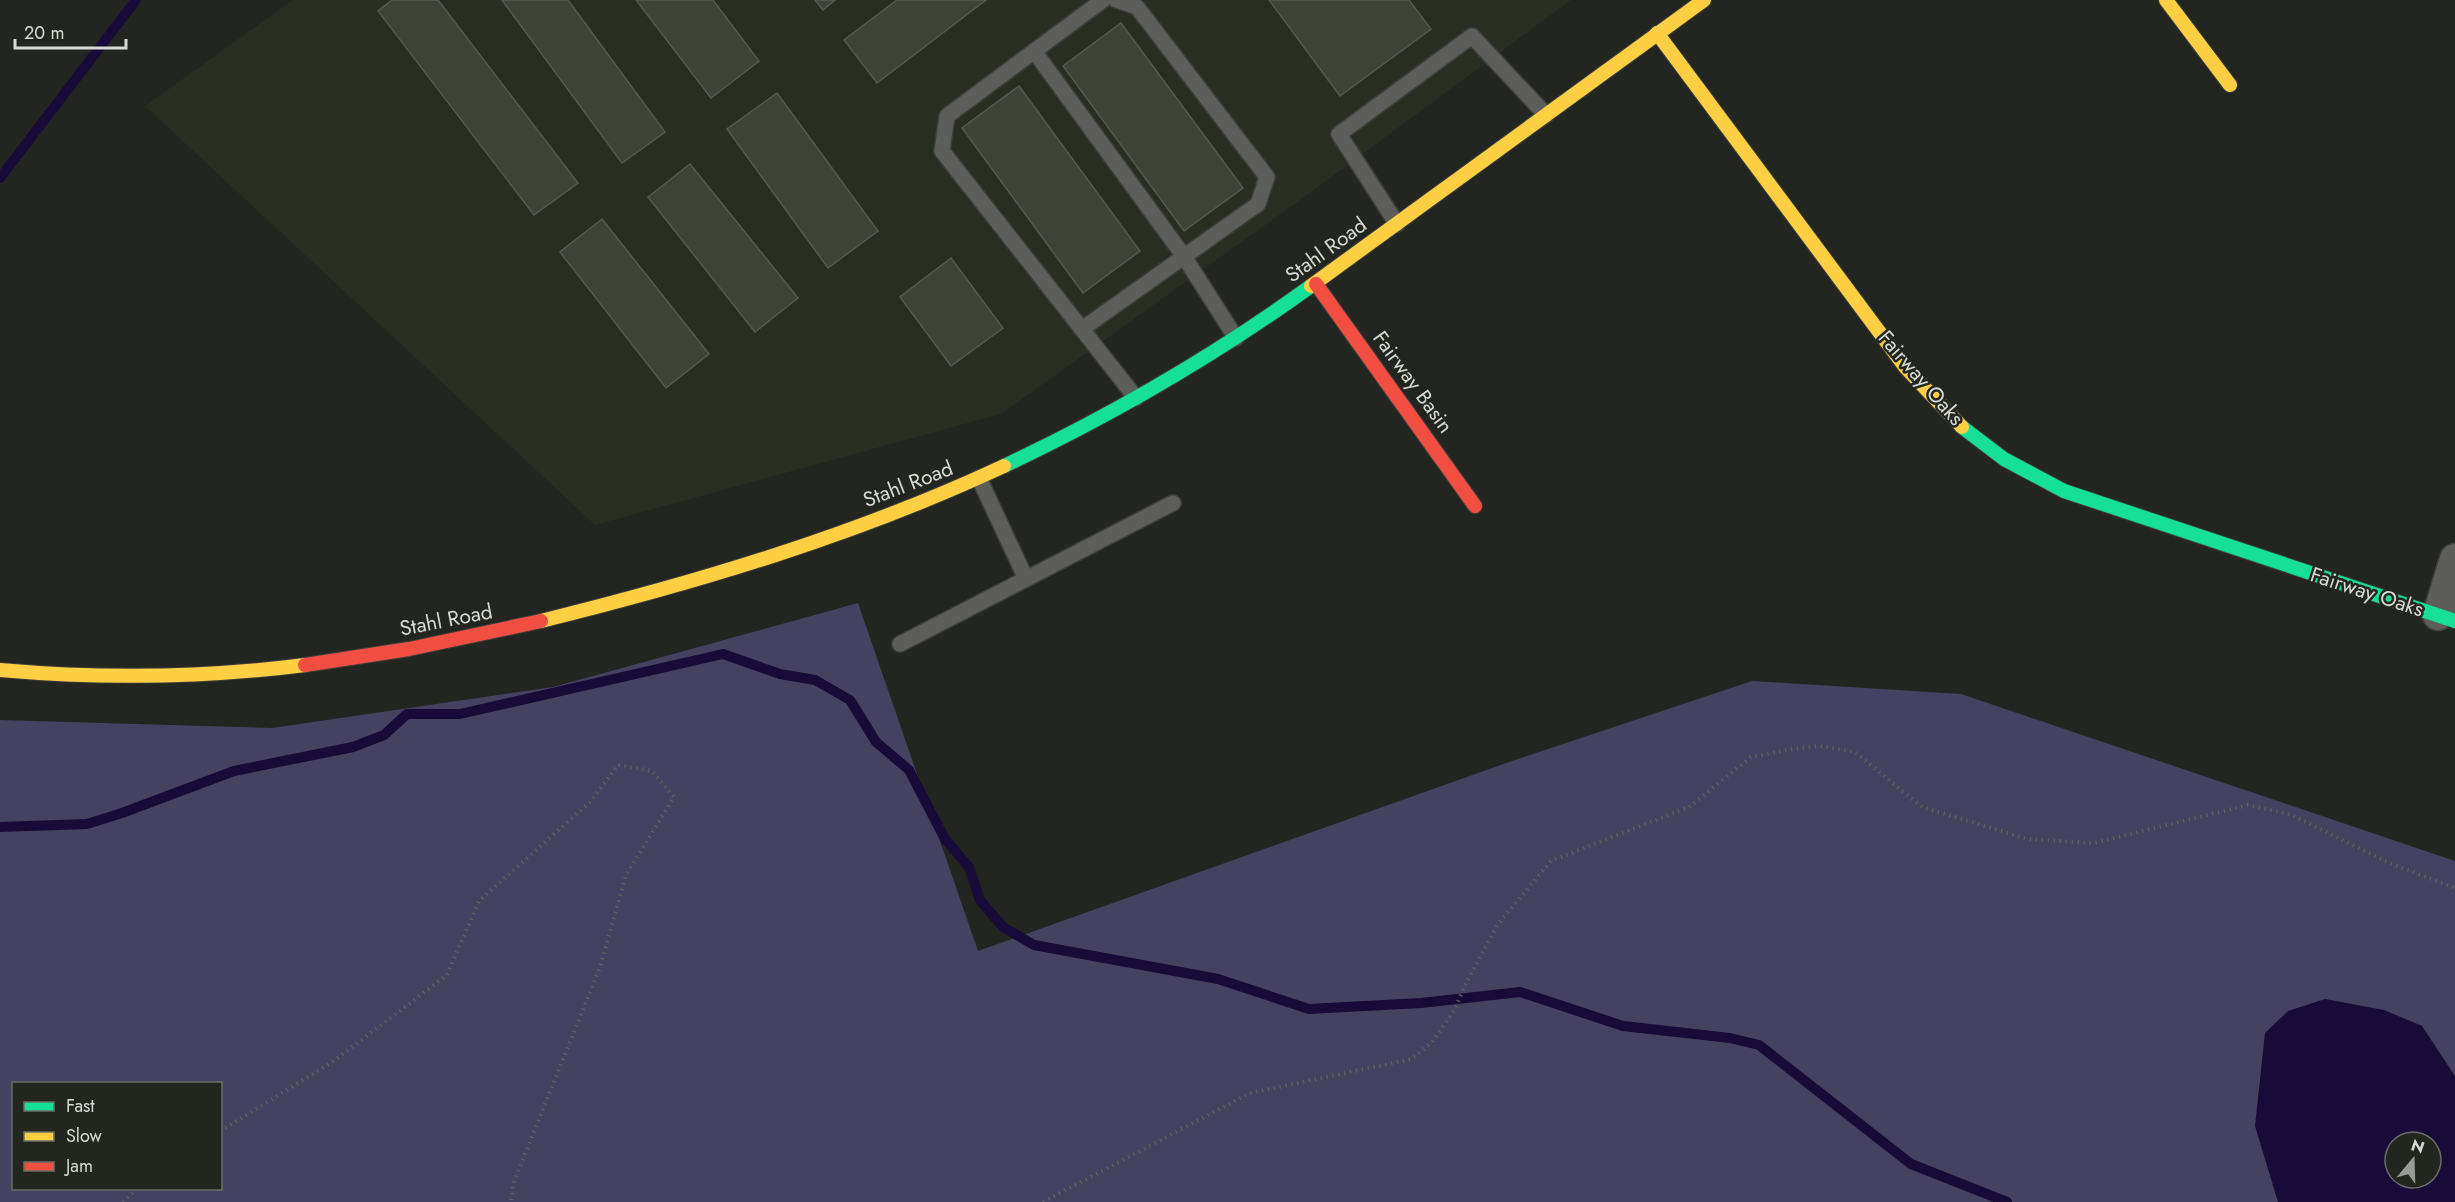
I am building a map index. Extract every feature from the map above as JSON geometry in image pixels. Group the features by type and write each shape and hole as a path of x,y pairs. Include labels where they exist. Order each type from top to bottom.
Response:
{"street":[{"name":"Stahl Road","path":"0,670 122,677 232,673 315,664 451,643 669,589 798,548 979,478 1069,436 1236,338 1316,284 1703,0"},
{"path":"2166,0 2230,85"},
{"name":"Fairway Oaks","path":"1657,33 1906,368 1970,435 2026,473 2064,491 2446,618 2455,559"},
{"name":"Fairway Basin","path":"1316,284 1475,506"}],"lane":[{"path":"1102,0 947,116 942,151 1136,398"},
{"path":"1082,329 1183,255 1258,204 1267,177 1137,7 1116,0"},
{"path":"1397,224 1339,134 1462,42 1472,36 1546,115"},
{"path":"1034,51 1183,255 1236,338"},
{"path":"979,478 1026,579"},
{"path":"900,644 1173,503"}],"path":[{"path":"1043,1202 1250,1093 1412,1059 1432,1042 1454,1011 1465,985 1498,924 1551,861 1689,807 1751,757 1820,746 1855,752 1922,807 2027,839 2094,843 2248,805 2292,815 2387,862 2455,888"},
{"path":"222,1130 331,1063 447,975 479,901 590,802 618,765 652,771 674,797 626,875 600,967 513,1184 511,1202"},
{"path":"123,1202 136,1190"}],"shaded area":[{"path":"293,0 1571,0 1303,198 1001,414 595,525 145,106"},
{"path":"858,603 978,951 1509,762 1752,681 1961,694 2455,861 2455,1202 0,1202 0,720 272,728 553,687"},
{"path":"2325,999 2384,1010 2422,1026 2455,1076 2455,1202 2278,1202 2255,1126 2265,1033 2288,1011"}],"building":[{"path":"392,0 438,0 578,183 534,215 378,11"},
{"path":"502,0 568,0 665,132 622,163"},
{"path":"636,0 713,0 759,61 711,98"},
{"path":"815,0 835,0 823,10"},
{"path":"897,0 986,0 877,83 844,40"},
{"path":"1269,0 1409,0 1431,29 1340,96"},
{"path":"1121,23 1243,188 1184,231 1063,66"},
{"path":"1019,86 1140,251 1083,293 962,128"},
{"path":"777,93 878,231 828,268 727,129"},
{"path":"690,164 798,298 755,332 648,197"},
{"path":"602,219 709,354 666,388 560,252"},
{"path":"951,258 1003,328 951,366 900,297"}],"waterway":[{"path":"0,178 136,0"},
{"path":"0,827 87,824 234,771 353,747 384,735 407,714 460,714 723,654 780,674 815,680 850,700 876,742 909,770 945,839 969,867 980,900 1003,927 1034,945 1218,979 1309,1009 1421,1003 1520,992 1623,1026 1730,1038 1759,1045 1911,1164 2007,1202"}],"traffic: fast":[{"path":"1004,466 1162,383 1311,286"},
{"path":"1962,427 2004,459 2064,491 2455,621"}],"traffic: slow":[{"path":"1311,286 1704,0"},
{"path":"2166,0 2230,85"},
{"path":"1657,33 1906,368 1962,427"},
{"path":"541,621 659,590 776,555 891,514 1004,466"},
{"path":"0,670 76,675 152,676 229,673 305,665"}],"traffic: jam":[{"path":"1316,284 1475,506"},
{"path":"305,665 409,649 541,621"}]}
